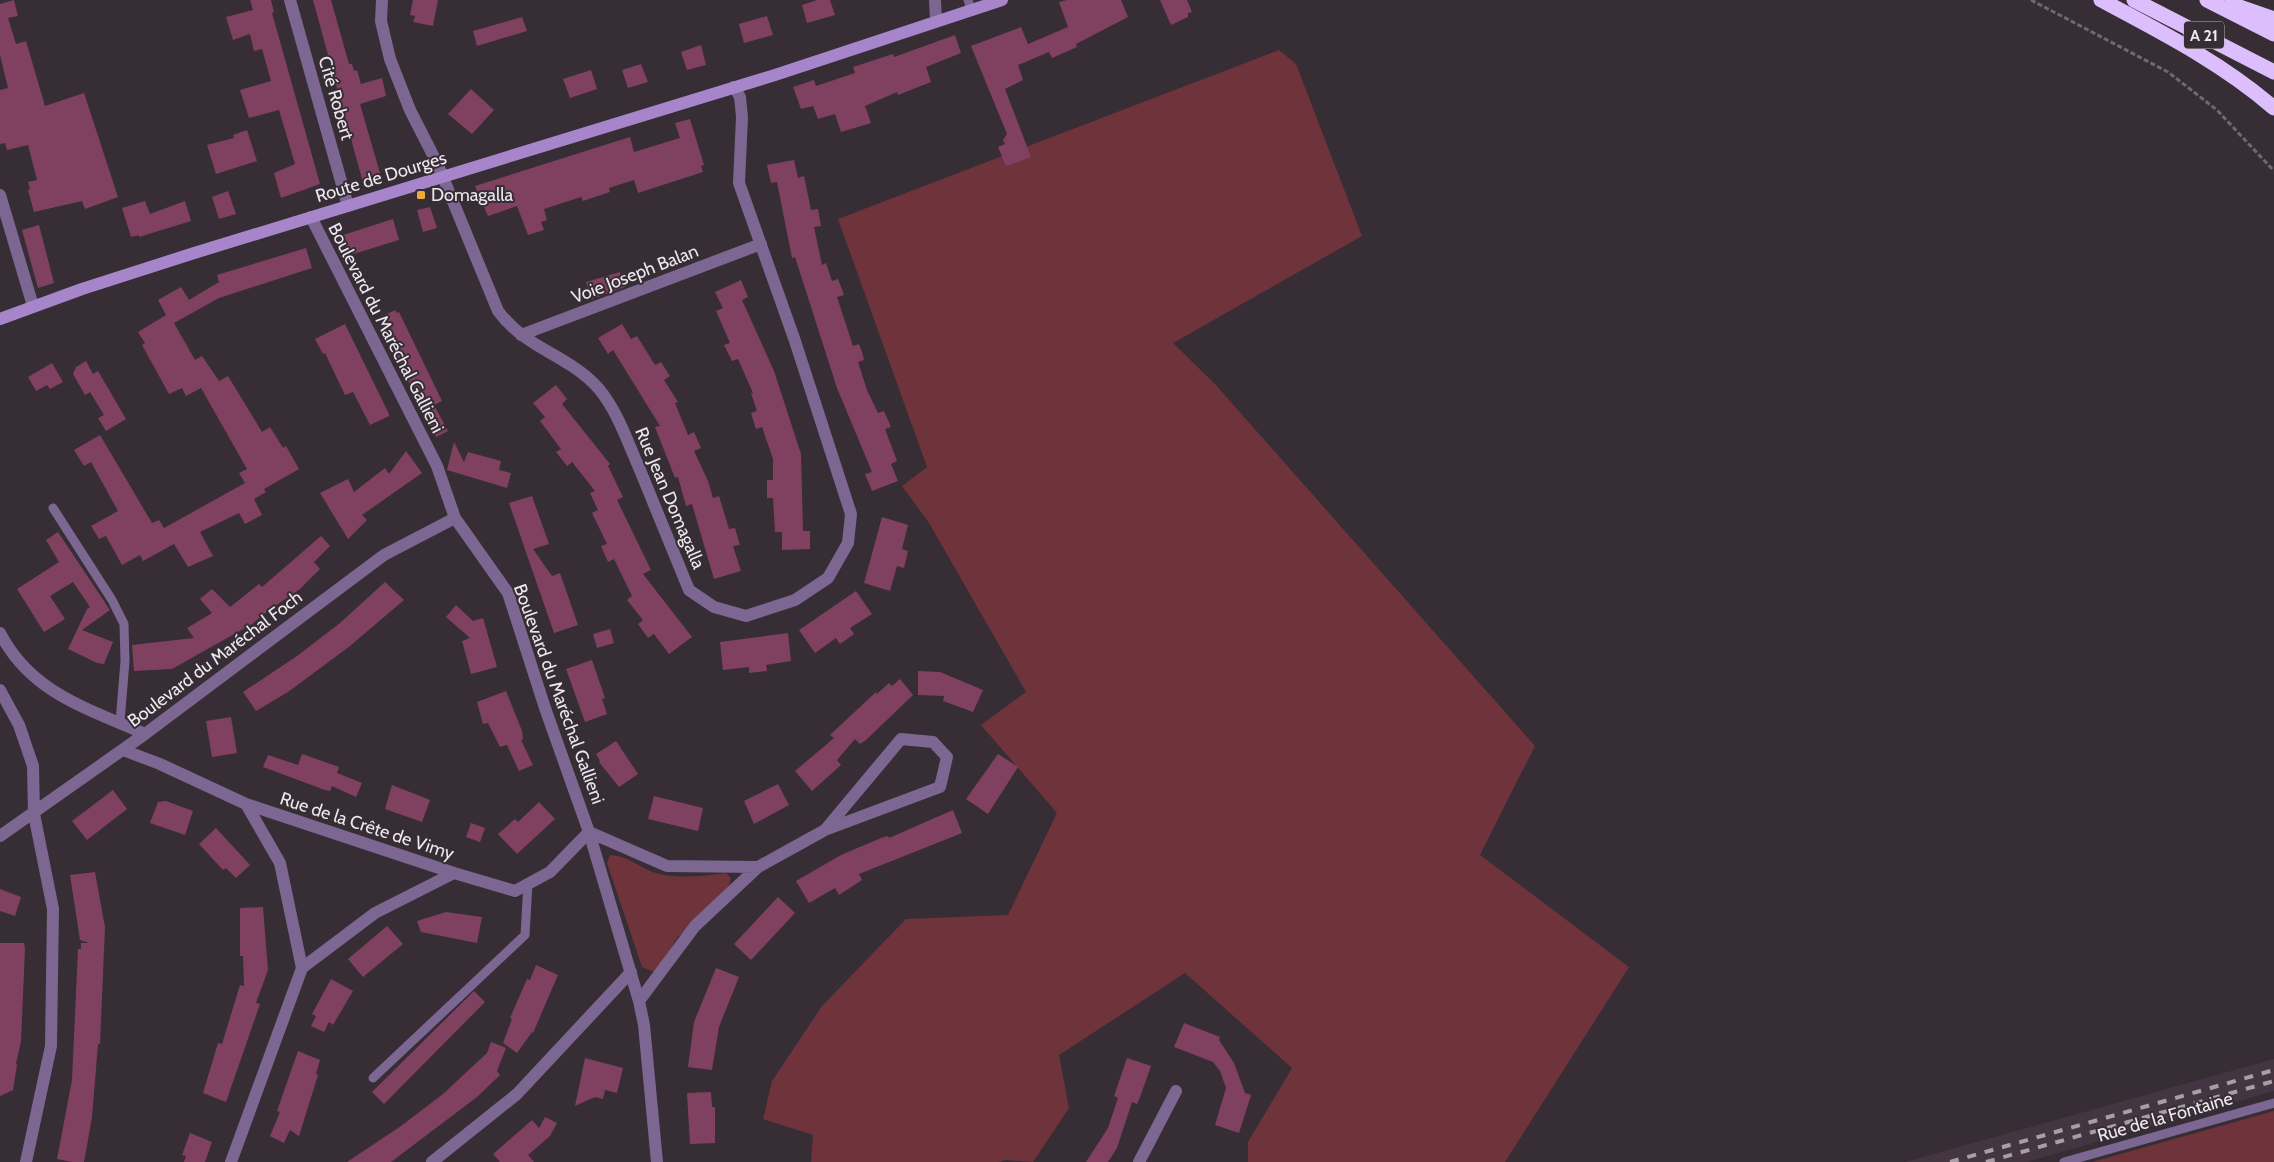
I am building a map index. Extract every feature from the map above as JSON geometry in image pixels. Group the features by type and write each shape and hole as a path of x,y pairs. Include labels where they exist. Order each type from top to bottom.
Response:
{"highway":[{"path":"2101,0 2215,63 2254,90 2274,108"},
{"name":"A 21","path":"2134,0 2274,72"},
{"name":"A 21","path":"2207,0 2274,34"},
{"path":"2219,0 2274,19"}],"main road":[{"name":"Route de Dourges","path":"0,319 33,306 311,217 775,75 936,21 969,5 1002,0"}],"street":[{"name":"Cité Robert","path":"290,0 348,206"},
{"name":"Rue Jean Domagalla","path":"382,0 381,20 390,59 410,110 442,177 498,311 510,327 584,374 600,390 619,421 689,590 714,607 746,616 795,600 828,578 848,543 851,514 740,183 742,117 740,97 734,86"},
{"path":"935,0 936,21"},
{"path":"0,195 33,306"},
{"name":"Boulevard du Maréchal Gallieni","path":"311,217 437,466 456,518 508,594 545,708 589,832 639,1001 644,1025 657,1162"},
{"name":"Voie Joseph Balan","path":"521,335 761,244"},
{"name":"Boulevard du Maréchal Foch","path":"0,836 34,814 145,734 384,555 456,518"},
{"path":"0,633 7,647 24,670 52,692 145,734"},
{"path":"0,690 19,725 34,766 34,814 53,909 51,1046 26,1162"},
{"path":"639,1001 695,926 758,867 826,830 940,788 947,757 933,742 901,739 826,830"},
{"name":"Rue de la Crête de Vimy","path":"123,750 160,764 246,804 454,873 515,891 550,872 589,832"},
{"path":"231,1162 302,968 280,863 246,804"},
{"path":"589,832 667,866 758,867"},
{"path":"302,968 374,913 454,873"},
{"path":"432,1162 517,1094 631,972"},
{"path":"1140,1162 1176,1091"}],"lane":[{"path":"53,508 112,600 124,624 125,661 120,722"},
{"path":"373,1078 525,935 528,883"},
{"name":"Rue de la Fontaine","path":"2064,1162 2274,1103"}],"path":[{"path":"2031,0 2168,72 2217,110 2274,171"}],"shaded area":[{"path":"1279,50 1296,64 1362,236 1173,343 1214,383 1535,746 1480,855 1629,967 1505,1162 1248,1162 1248,1142 1292,1068 1185,973 1059,1055 1069,1108 1033,1162 1005,1160 999,1162 811,1162 813,1135 763,1119 772,1081 822,1006 906,919 1008,915 1057,813 981,725 1026,692 929,523 902,486 927,467 838,219"},
{"path":"610,855 629,860 648,870 668,876 685,877 726,873 731,878 729,886 677,938 660,966 654,972 642,967 607,863"},
{"path":"2274,1059 2274,1091 2027,1162 1905,1162"},
{"path":"2274,1111 2274,1162 2092,1162"}],"building":[{"path":"14,0 18,16 8,18 16,44 26,41 45,106 84,93 118,197 85,209 82,201 34,212 28,190 30,189 28,182 37,180 28,145 7,150 5,143 0,144 0,90 8,88 0,55 0,4"},
{"path":"250,0 271,0 274,12 272,13 320,184 281,198 274,173 295,164 279,110 249,118 240,90 271,81 262,49 254,51 250,34 233,40 226,17 253,10"},
{"path":"313,0 331,0 349,64 352,64 354,71 357,70 361,84 382,78 386,96 360,104 379,175 362,179"},
{"path":"413,0 438,0 433,26 413,22 415,16 410,15"},
{"path":"817,0 830,0 835,15 807,23 802,5"},
{"path":"1067,0 1121,0 1128,17 1076,44 1077,47 1052,58 1049,52 1018,65 1023,80 1005,89 1031,157 1006,166 998,147 1005,144 1003,140 1007,134 971,46 1021,27 1028,44 1068,27 1059,2"},
{"path":"1160,0 1187,0 1192,12 1188,13 1188,17 1171,25"},
{"path":"767,16 773,35 744,43 739,24"},
{"path":"522,17 527,31 477,46 473,31"},
{"path":"955,35 961,53 926,67 931,82 898,95 897,92 865,106 871,123 841,132 835,114 818,119 813,106 801,109 793,87 814,80 816,86 855,73 853,67 893,54 894,57"},
{"path":"701,45 706,65 687,70 681,52"},
{"path":"641,64 648,82 628,88 622,70"},
{"path":"591,70 597,89 570,98 563,79"},
{"path":"471,89 494,110 472,134 448,114"},
{"path":"690,119 704,165 701,166 703,172 638,193 634,180 609,188 610,192 583,201 581,197 544,209 547,220 541,222 544,230 528,235 517,206 488,216 475,186 630,137 634,152 680,138 675,123"},
{"path":"247,130 257,161 216,174 207,145 234,138 233,135"},
{"path":"794,160 798,178 804,176 811,210 818,209 821,226 814,227 822,265 826,263 832,281 838,279 844,295 837,297 853,346 859,344 862,352 864,360 858,362 867,390 878,413 884,411 891,427 885,429 897,461 891,464 898,481 872,491 865,474 872,472 837,388 795,257 792,258 777,182 771,183 767,165"},
{"path":"228,191 236,214 219,219 212,197"},
{"path":"145,201 150,214 185,201 191,221 139,237 139,235 131,237 122,208"},
{"path":"430,207 437,228 423,232 417,210"},
{"path":"393,219 399,240 350,255 343,235"},
{"path":"39,225 54,283 38,288 22,230"},
{"path":"306,248 312,268 219,298 174,323 195,360 202,356 219,381 228,376 262,432 270,427 283,448 286,446 299,469 264,489 266,492 254,499 262,515 245,524 239,513 200,532 213,556 188,567 174,544 143,561 140,555 122,565 106,536 99,539 91,526 118,511 91,462 84,466 74,450 100,435 152,523 159,520 164,528 245,483 239,473 247,469 201,388 186,396 182,388 169,394 142,345 145,343 138,332 166,315 158,300 181,287 189,300 219,282 217,275"},
{"path":"620,272 625,287 592,299 586,282"},
{"path":"741,280 748,297 742,300 774,371 801,454 803,531 810,531 810,549 782,550 782,532 775,532 773,498 767,498 767,480 773,480 773,459 762,427 756,429 751,413 757,411 751,393 753,393 738,359 732,361 724,345 730,343 716,311 723,308 715,292"},
{"path":"395,310 397,313 399,312 442,401 434,405 448,431 436,437 380,325 381,317"},
{"path":"345,324 389,414 389,416 370,425 353,392 345,395 325,353 323,354 315,339"},
{"path":"622,324 631,339 637,336 655,365 661,362 670,376 664,380 678,402 675,403 688,435 694,432 701,448 694,451 708,481 713,498 719,496 729,529 735,528 740,545 733,546 741,571 714,579 692,504 686,506 678,477 675,478 655,427 660,426 613,350 608,354 598,338"},
{"path":"86,361 93,374 98,371 126,419 106,431 98,418 104,415 90,392 85,395 73,374 76,367"},
{"path":"52,363 63,382 50,389 47,385 36,391 28,377"},
{"path":"556,385 567,399 562,404 610,464 608,466 623,497 617,500 651,570 643,574 692,637 669,654 654,634 648,638 638,624 643,620 627,600 632,596 614,559 608,562 601,546 607,544 592,513 598,510 590,493 595,491 572,462 567,466 556,452 561,449 540,421 545,417 533,403"},
{"path":"454,442 464,462 468,452 501,461 499,470 511,473 507,488 447,470"},
{"path":"406,451 422,473 362,515 367,520 348,539 320,493 348,479 354,492 385,468 389,474"},
{"path":"532,496 549,544 533,549 552,576 560,573 578,625 554,633 509,503"},
{"path":"882,517 908,525 902,549 908,551 904,568 897,566 890,591 864,583"},
{"path":"58,532 110,610 82,630 113,642 104,664 97,663 68,649 87,609 90,607 73,582 50,596 65,619 44,632 17,589 59,562 46,540"},
{"path":"321,536 330,546 314,562 320,569 300,589 252,624 172,669 134,671 132,645 194,638 187,628 212,613 200,599 212,589 230,607 259,584 262,587"},
{"path":"385,582 404,600 350,646 288,692 256,711 243,692 297,656 340,623"},
{"path":"856,591 872,614 850,628 854,634 840,644 836,638 815,653 799,630"},
{"path":"456,605 473,621 483,618 497,667 471,674 462,641 470,638 446,617"},
{"path":"610,629 614,643 597,648 593,634"},
{"path":"788,633 791,661 766,665 767,671 749,673 749,667 723,670 720,642"},
{"path":"592,660 605,698 602,699 607,714 585,722 566,669"},
{"path":"918,671 940,672 983,690 973,712 943,701 944,696 918,695"},
{"path":"900,679 913,695 866,740 860,744 855,739 837,760 841,765 812,791 795,771 834,738 830,735 876,692 877,694 889,683 892,686"},
{"path":"506,691 522,731 523,739 521,740 533,765 519,771 507,745 500,747 488,723 483,724 477,702"},
{"path":"231,717 237,753 212,757 206,721"},
{"path":"616,741 638,774 619,787 599,762 596,754"},
{"path":"302,754 339,767 337,773 362,783 356,797 332,786 330,791 325,790 263,767 268,755 298,765"},
{"path":"998,754 1018,767 988,814 966,799"},
{"path":"778,784 789,805 754,824 744,801"},
{"path":"392,785 430,800 422,822 385,809"},
{"path":"113,790 127,809 87,840 72,821"},
{"path":"654,796 703,808 698,831 648,819"},
{"path":"166,801 193,811 185,835 150,823 158,802"},
{"path":"539,802 555,819 517,854 498,834 515,819 518,822"},
{"path":"953,810 962,833 859,874 862,880 839,895 835,888 809,903 796,881 841,855 881,838 888,836 889,838"},
{"path":"471,823 485,828 480,842 466,837"},
{"path":"216,828 250,865 236,878 226,868 223,870 199,844"},
{"path":"95,872 105,927 100,1044 98,1044 92,1117 84,1162 72,1162 57,1159 72,1080 78,949 81,949 81,943 89,943 80,940 70,875"},
{"path":"0,889 21,897 15,916 0,911"},
{"path":"778,897 795,913 751,960 734,944"},
{"path":"263,907 268,970 256,1003 260,1004 226,1102 203,1093 218,1043 222,1044 240,985 244,986 243,956 240,956 240,908"},
{"path":"446,912 482,917 477,943 421,932 417,921"},
{"path":"387,926 403,944 363,977 348,959"},
{"path":"0,943 24,943 25,949 21,1041 13,1090 0,1096"},
{"path":"536,965 558,975 533,1033 517,1053 503,1043 512,1019 510,1018 527,979 530,980"},
{"path":"716,968 739,977 719,1027 712,1070 688,1067 694,1022"},
{"path":"331,979 353,991 333,1025 329,1022 324,1032 311,1026 316,1016 312,1014"},
{"path":"474,991 485,1002 384,1104 372,1092"},
{"path":"1184,1023 1220,1037 1219,1040 1234,1063 1245,1093 1251,1095 1239,1133 1215,1125 1226,1088 1220,1071 1213,1062 1174,1047"},
{"path":"491,1042 506,1048 497,1071 500,1075 477,1097 391,1162 347,1162 401,1126 443,1094 487,1053"},
{"path":"298,1051 320,1060 316,1074 318,1075 299,1136 290,1130 284,1143 270,1136 280,1112 277,1111"},
{"path":"585,1058 623,1068 617,1093 605,1090 603,1099 595,1097 575,1106"},
{"path":"1127,1058 1151,1066 1140,1097 1137,1104 1132,1102 1117,1148 1108,1162 1086,1162 1108,1128 1118,1098 1114,1096"},
{"path":"711,1092 712,1107 715,1107 715,1143 690,1144 687,1093"},
{"path":"545,1117 557,1123 550,1136 528,1155 534,1162 500,1162 493,1154 532,1120 539,1128"},
{"path":"190,1133 212,1142 205,1162 184,1162 186,1156 182,1155"}],"railway":[{"path":"1950,1162 2274,1070"},
{"path":"1986,1162 2274,1081"}],"place":[{"name":"Domagalla","path":"421,195"}]}
